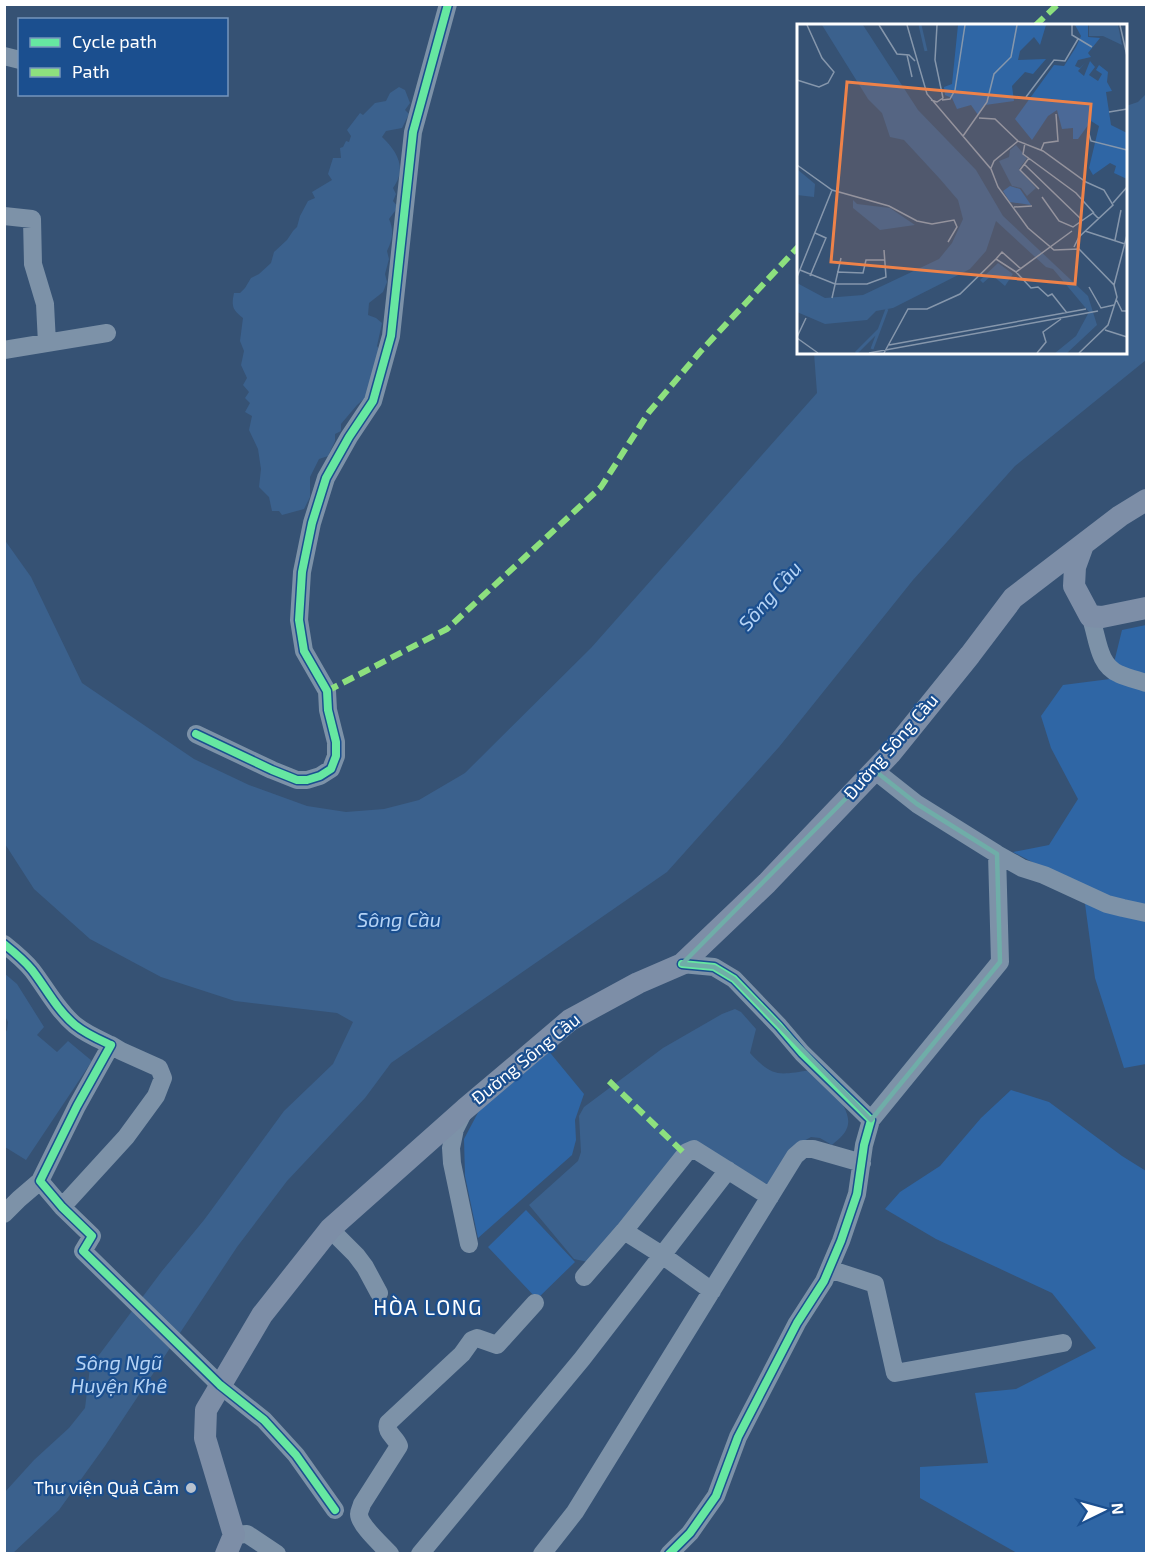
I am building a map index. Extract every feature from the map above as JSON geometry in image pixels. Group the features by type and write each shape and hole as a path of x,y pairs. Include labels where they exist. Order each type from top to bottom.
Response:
{"main road":[{"name":"Đường Sông Cầu","path":"230,1544 205,1438 206,1410 214,1379 330,1229 465,1109 570,1020 638,983 682,964 767,883 890,754 1013,598 1120,516 1146,500"},
{"path":"1083,545 1075,567 1074,586 1090,616 1102,617 1146,608"}],"street":[{"path":"196,734 297,780 320,776 331,769 336,756 336,742 328,710 327,691 304,651 299,620 302,573 312,524 326,478 373,401 391,336 413,132 448,4"},
{"path":"4,216 32,219 33,264 45,304 47,343"},
{"path":"4,350 107,333"},
{"path":"1090,616 1105,664 1116,674 1146,683"},
{"path":"874,770 916,804 1022,868 1044,875 1107,904 1146,912"},
{"path":"669,1554 690,1533 716,1496 742,1429 797,1323 824,1281 857,1194 864,1145 871,1119 1000,962 998,854"},
{"path":"4,944 28,965 58,1007 74,1024 88,1034 159,1068 163,1078 156,1096 132,1130 62,1207"},
{"path":"682,964 714,967 734,979 802,1053 871,1119"},
{"path":"4,1214 40,1181 77,1106 111,1045"},
{"path":"465,1109 454,1129 451,1148 469,1244"},
{"path":"584,1277 687,1152 694,1149 770,1197"},
{"path":"542,1554 575,1512 795,1156 803,1149 813,1149 862,1163"},
{"path":"420,1554 582,1359 728,1170"},
{"path":"40,1181 62,1207 92,1236 83,1251 214,1379 264,1420 296,1455 335,1510"},
{"path":"330,1229 356,1255 379,1293"},
{"path":"624,1231 712,1290"},
{"path":"829,1269 874,1284 895,1373 1063,1343"},
{"path":"390,1554 366,1528 359,1514 362,1504 398,1450 397,1441 388,1432 388,1423 462,1354 472,1340 477,1338 497,1345 535,1303"},
{"path":"230,1544 247,1534 277,1554"}],"highlighted area":[{"path":"874,770 917,804 997,854 1000,962 871,1120 734,979 714,967 682,964"}],"shaded area":[{"path":"1146,625 1146,1064 1124,1068 1095,978 1083,889 1013,852 1049,845 1078,799 1051,748 1041,716 1063,685 1110,679 1122,630"},
{"path":"547,1049 584,1094 575,1120 576,1140 572,1155 478,1238 465,1176 464,1139 482,1105"},
{"path":"1011,1090 1049,1102 1146,1171 1146,1553 1017,1553 920,1498 920,1467 988,1463 975,1393 1016,1389 1096,1348 1052,1293 936,1239 885,1209 900,1192 940,1166 981,1118"},
{"path":"526,1210 575,1262 537,1299 488,1247"}],"water":[{"path":"399,87 405,90 410,103 405,110 409,114 402,128 386,131 382,137 399,161 399,174 393,188 396,194 393,201 398,207 389,219 392,235 387,251 389,259 385,274 387,282 383,292 369,303 368,315 382,323 377,346 380,351 365,398 341,424 341,431 335,434 335,441 328,456 319,459 310,477 310,497 304,509 282,515 279,511 272,511 269,497 259,487 261,469 258,449 249,430 252,416 245,412 250,403 245,398 249,392 243,385 247,378 241,365 244,351 240,341 243,318 234,308 234,293 240,293 251,278 271,263 274,252 297,227 308,201 315,198 312,192 332,180 328,174 333,158 341,158 340,148 346,141 349,142 351,136 347,130 360,113 363,115 375,103 386,101 390,93"},
{"name":"Sông Cầu","path":"1146,94 1146,360 1015,466 913,580 779,747 667,872 391,1063 365,1098 287,1181 237,1247 105,1446 59,1510 12,1554 5,1553 5,1492 34,1460 69,1428 85,1408 90,1367 162,1271 204,1220 284,1111 333,1064 353,1022 337,1013 235,1001 161,977 90,939 34,889 5,844 4,539 31,577 82,683 194,759 249,785 307,806 346,812 384,809 419,800 465,773 591,648 817,393 814,354 1127,354 1127,106 1138,102"},
{"path":"4,973 17,984 44,1027 37,1035 57,1052 68,1041 92,1061 26,1160 5,1147 4,1034 8,1022 5,1016"},
{"path":"735,1009 741,1012 756,1029 750,1053 765,1067 777,1073 811,1070 844,1107 848,1124 845,1132 832,1145 820,1138 811,1137 800,1143 771,1187 699,1143 588,1262 574,1259 529,1205 578,1161 581,1152 579,1116 584,1107 663,1048"}],"marked path":[{"path":"1037,24 1058,4"},
{"path":"327,691 447,629 601,487 649,412 700,352 797,248"},
{"path":"609,1081 685,1154"}],"cycle path":[{"path":"196,734 297,780 320,776 331,769 336,756 336,742 328,710 327,691 304,651 299,620 302,572 312,523 326,478 373,401 391,336 413,132 448,4"},
{"path":"4,944 29,966 57,1006 75,1025 111,1045 77,1106 40,1181 62,1207 92,1236 83,1251 220,1385 264,1420 296,1455 335,1510"},
{"path":"669,1554 690,1533 716,1496 738,1437 797,1323 824,1281 857,1194 864,1145 871,1120 802,1053 734,979 714,967 682,964"}],"place":[{"name":"Thư viện Quả Cảm","path":"191,1488"}],"district":[{"name":"HÒA LONG","path":"428,1308"}],"water label":[{"name":"Sông Ngũ Huyện Khê","path":"119,1374"}]}
